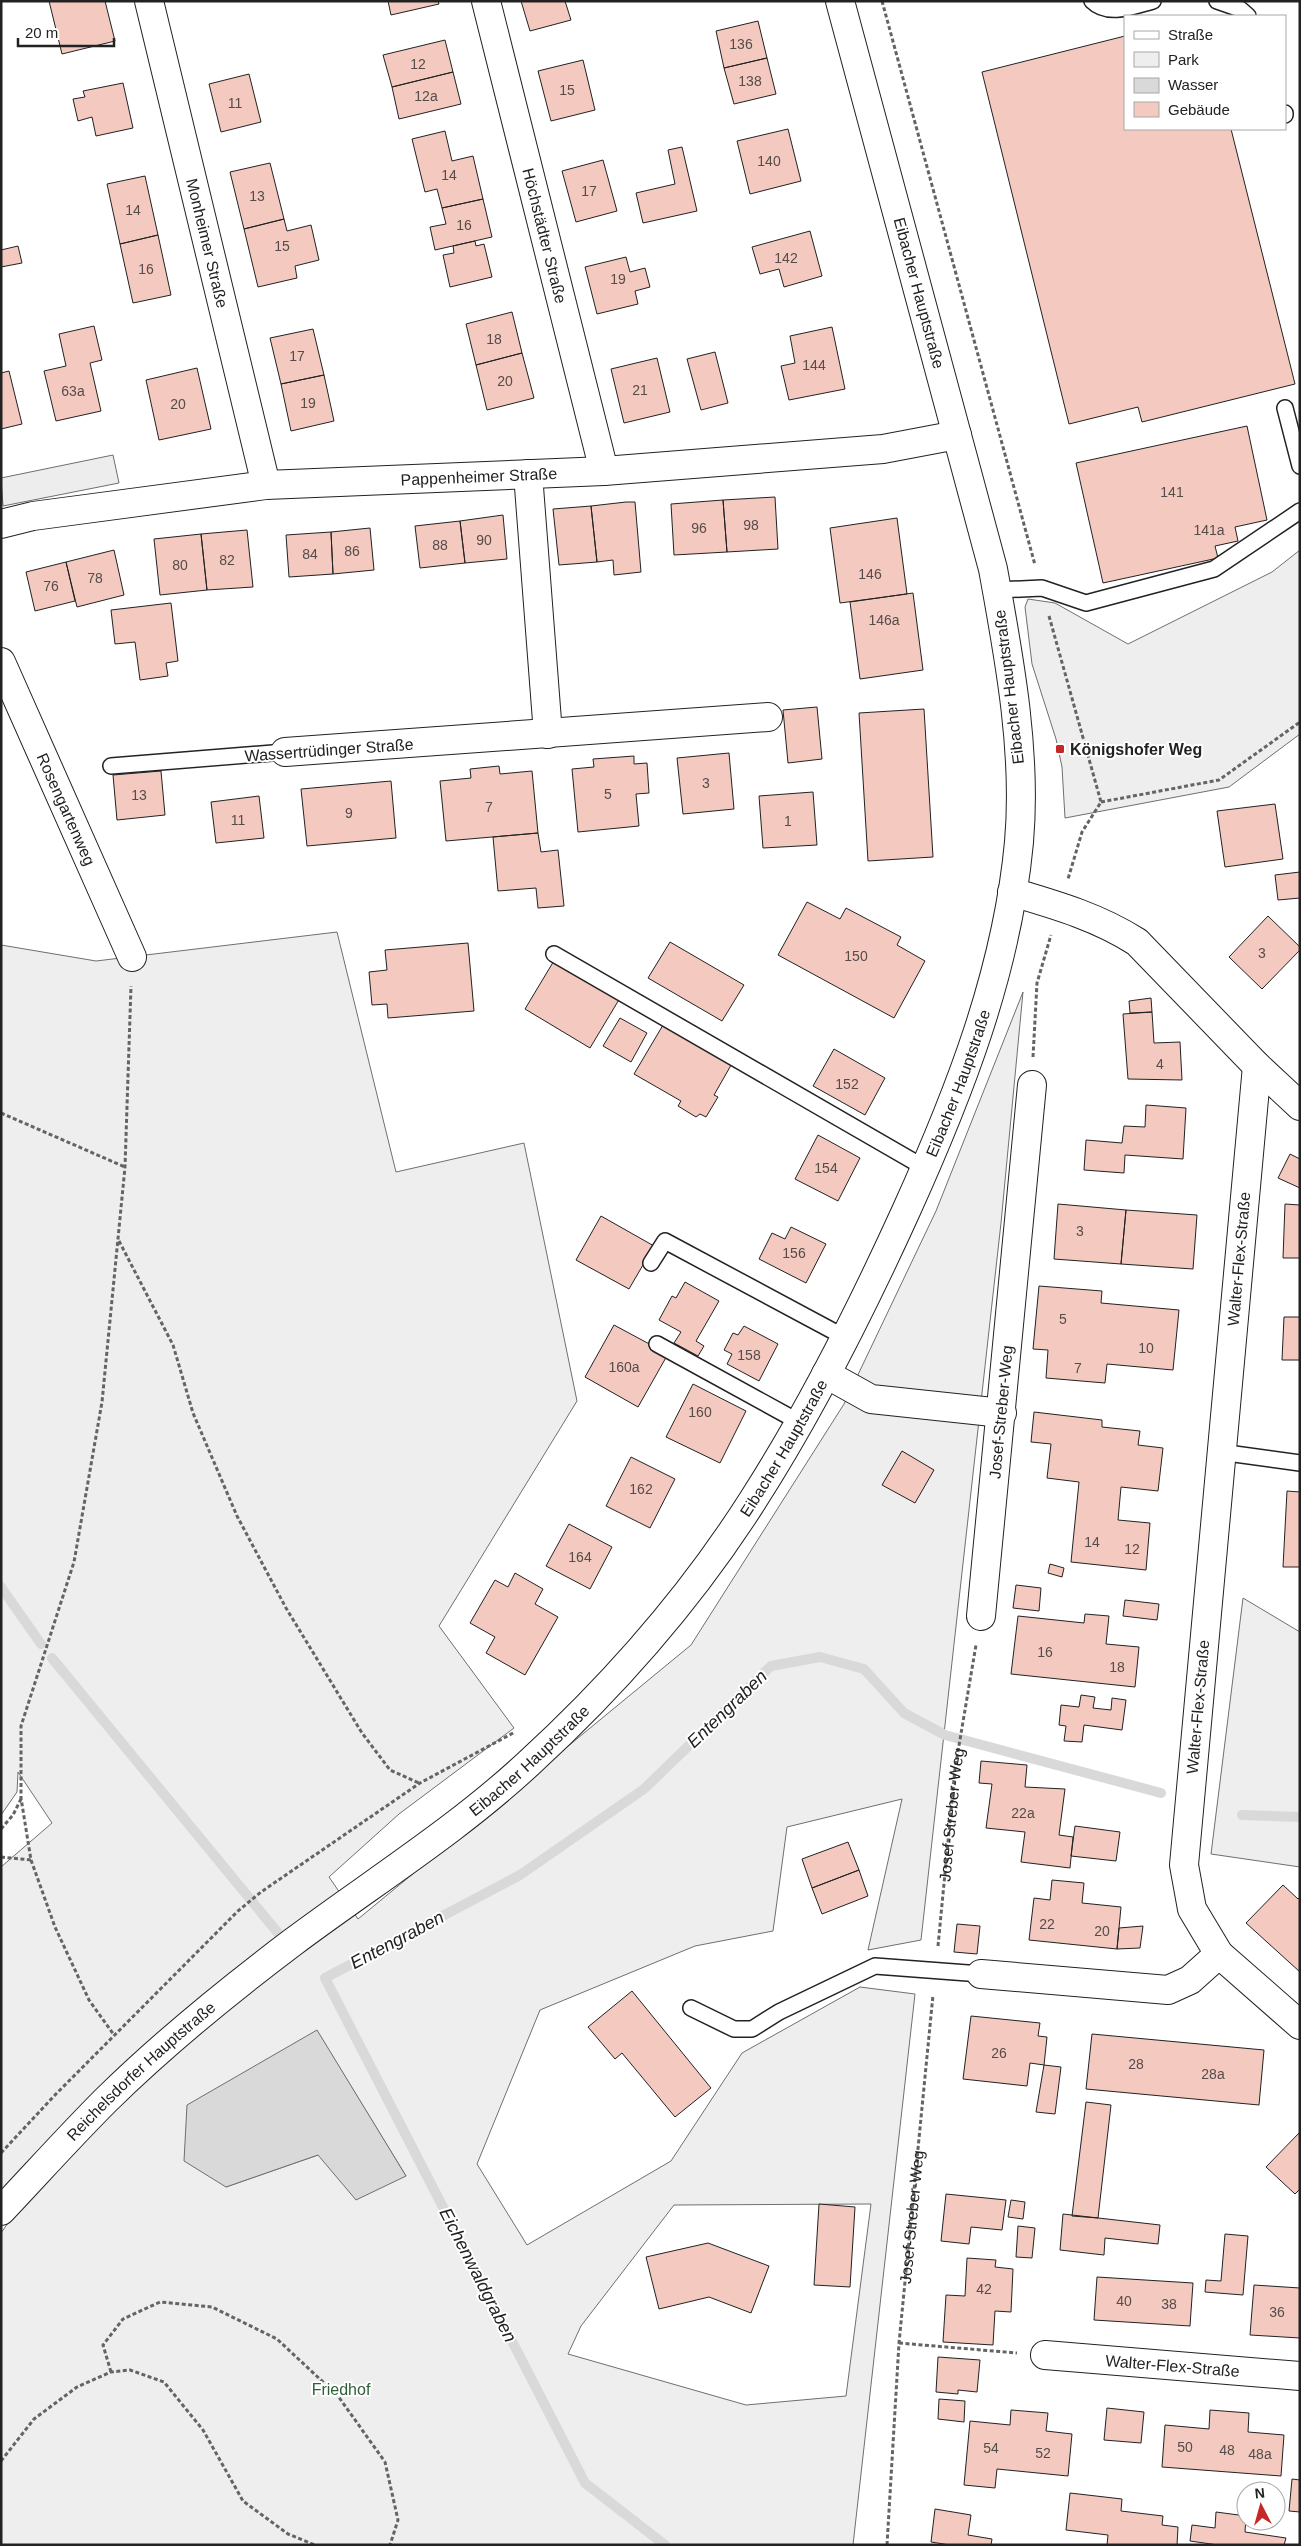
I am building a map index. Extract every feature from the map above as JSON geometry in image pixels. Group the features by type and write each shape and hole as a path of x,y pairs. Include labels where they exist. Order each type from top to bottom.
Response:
{"street":[{"name":"Monheimer Straße","path":"149,1 266,485"},
{"name":"Höchstädter Straße","path":"486,1 604,471"},
{"name":"Eibacher Hauptstraße","path":"290,1944 470,1813 529,1763 610,1683 642,1646 720,1547 753,1500 846,1338 925,1168 980,1028 1012,892 1019,841 1018,760 1008,656 997,590 840,1"},
{"name":"Pappenheimer Straße","path":"1,524 34,516 266,485 604,471 883,449 957,436"},
{"path":"528,474 548,734"},
{"name":"Rosengartenweg","path":"1,662 132,957"},
{"name":"Wassertrüdinger Straße","path":"285,752 768,717"},
{"path":"1012,892 1090,917 1114,927 1137,942 1257,1066 1300,1106"},
{"name":"Walter-Flex-Straße","path":"1257,1066 1220,1452 1184,1865 1192,1909 1219,1954 1300,2025"},
{"name":"Josef-Streber-Weg","path":"981,1616 1032,1085"},
{"path":"826,1374 871,1399 1002,1413"},
{"name":"Reichelsdorfer Hauptstraße","path":"1,2211 107,2099 158,2052 290,1944"},
{"path":"981,1974 1168,1990 1190,1980 1219,1954"},
{"name":"Walter-Flex-Straße","path":"1045,2355 1300,2376"}],"lane":[{"path":"1092,1 1099,8 1114,10 1153,1"},
{"path":"1217,1 1240,9 1247,15"},
{"path":"1285,408 1300,466"},
{"path":"997,590 1042,588 1086,602 1095,600 1214,568 1300,511"},
{"name":"Wassertrüdinger Straße","path":"111,766 285,752"},
{"path":"554,954 925,1168"},
{"path":"651,1263 665,1241 846,1338"},
{"path":"657,1344 799,1422"},
{"path":"1220,1452 1300,1463"},
{"path":"691,2008 734,2029 752,2029 779,2012 875,1966 981,1974"}],"path":[{"path":"1101,802 1219,780 1300,722"},
{"path":"114,2035 90,2000 56,1927 31,1860 21,1798 21,1726 74,1562 102,1402 125,1167 132,957"},
{"path":"1,1113 125,1167"},
{"path":"118,1240 173,1345 193,1413 238,1516 286,1608 330,1684 367,1741 390,1770 420,1783"},
{"name":"Josef-Streber-Weg","path":"887,2545 899,2343 955,1769 981,1616"},
{"path":"1,2153 114,2035 238,1911 261,1892 420,1783 517,1731"},
{"path":"1,1829 14,1815 21,1798"},
{"path":"1,1857 31,1860"},
{"path":"111,2372 103,2346 123,2319 160,2302 212,2307 278,2339 338,2396 385,2462 398,2520 390,2545"},
{"path":"899,2343 1045,2355"},
{"path":"1,2461 34,2418 77,2387 111,2372 130,2370 164,2382 203,2430 243,2501 288,2534 315,2545"}],"green space":[{"path":"1300,550 1300,734 1229,787 1065,818 1062,767 1056,739 1032,664 1025,607 1028,599 1055,603 1128,644 1272,572"},
{"name":"Friedhof","path":"337,932 396,1172 524,1143 577,1401 439,1626 514,1728 399,1814 329,1877 358,1919 691,1645 844,1404 936,1211 1023,992 1001,1223 921,1940 868,1950 902,1799 787,1827 773,1931 695,1946 540,2010 477,2164 527,2245 671,2161 742,2053 860,1987 915,1994 853,2545 1,2545 1,2233 19,2207 1,2204 1,1867 52,1823 18,1772 17,1792 1,1815 1,945 96,961","holes":["317,2031 406,2176 318,2155 226,2187","871,2204 846,2396 746,2405 568,2354 581,2326 674,2205"]},
{"path":"1243,1598 1300,1632 1300,1867 1211,1854"}],"shaded area":[{"path":"113,455 119,483 3,506 1,478"}],"water":[{"path":"317,2030 406,2176 356,2200 318,2155 226,2187 184,2161 187,2105"}],"building":[{"path":"49,1 105,1 115,41 62,54"},
{"path":"388,1 438,1 439,4 391,15"},
{"path":"521,1 565,1 571,20 530,31"},
{"path":"758,21 767,58 724,68 716,31"},
{"path":"1124,36 1124,130 1231,130 1295,384 1142,422 1138,407 1069,424 982,72"},
{"path":"445,40 453,72 392,87 383,55"},
{"path":"767,58 776,94 734,104 724,68"},
{"path":"583,60 595,110 551,121 538,71"},
{"path":"453,72 461,104 399,119 392,87"},
{"path":"249,74 261,122 221,132 209,84"},
{"path":"123,83 133,128 96,136 92,117 78,121 73,99 85,97 83,91"},
{"path":"788,129 801,181 750,194 737,141"},
{"path":"445,131 452,161 473,156 483,199 442,208 437,189 425,192 412,139"},
{"path":"682,147 697,211 643,223 636,193 675,184 668,150"},
{"path":"603,160 617,211 576,222 562,171"},
{"path":"270,163 284,219 244,229 230,172"},
{"path":"145,176 158,235 120,244 107,184"},
{"path":"483,199 492,237 435,250 430,227 446,224 442,208"},
{"path":"284,219 287,231 311,225 319,260 295,266 297,278 258,287 244,229"},
{"path":"810,231 822,276 784,287 779,269 760,274 752,247"},
{"path":"158,235 171,295 133,303 120,244"},
{"path":"475,241 476,246 484,244 492,277 450,287 443,255 454,253 453,246"},
{"path":"18,246 22,263 1,267 1,250"},
{"path":"626,257 630,272 645,268 650,287 635,291 638,304 597,314 585,267"},
{"path":"512,312 522,353 476,365 466,324"},
{"path":"94,326 102,360 90,363 101,411 56,421 44,371 66,366 59,334"},
{"path":"832,327 845,389 789,400 781,366 795,363 790,336"},
{"path":"313,329 324,375 281,384 270,338"},
{"path":"715,352 728,403 701,410 687,359"},
{"path":"522,353 534,398 487,410 476,365"},
{"path":"657,358 670,412 624,423 611,369"},
{"path":"197,368 211,429 159,440 146,380"},
{"path":"9,371 22,424 1,429 1,373"},
{"path":"324,375 334,421 291,431 281,384"},
{"path":"1247,426 1267,520 1235,527 1238,541 1215,546 1218,558 1103,583 1076,463"},
{"path":"775,497 778,549 727,552 723,500"},
{"path":"723,500 727,552 674,555 671,504"},
{"path":"635,502 641,572 614,575 613,560 597,562 591,506"},
{"path":"591,506 597,562 559,565 553,509"},
{"path":"503,515 507,559 465,563 460,521"},
{"path":"897,518 907,594 840,603 830,528"},
{"path":"460,521 465,563 420,568 415,526"},
{"path":"370,528 374,570 333,574 331,532"},
{"path":"247,530 253,587 207,590 201,534"},
{"path":"331,532 333,574 289,577 286,535"},
{"path":"201,534 207,590 160,595 154,539"},
{"path":"114,550 124,595 77,607 66,562"},
{"path":"66,562 75,601 35,611 26,572"},
{"path":"913,593 923,670 860,679 850,602"},
{"path":"171,603 178,661 166,663 168,676 140,680 135,642 115,644 111,610"},
{"path":"817,707 822,759 788,763 783,710"},
{"path":"924,709 933,857 868,861 859,713"},
{"path":"729,753 734,809 683,814 677,758"},
{"path":"634,756 634,764 647,763 649,793 636,794 639,826 578,832 572,769 594,767 593,759"},
{"path":"499,766 500,774 532,771 538,833 446,841 440,781 471,778 470,769"},
{"path":"161,771 165,815 117,820 113,775"},
{"path":"391,781 396,838 307,846 301,789"},
{"path":"813,792 817,845 763,848 759,796"},
{"path":"259,796 264,838 216,843 211,802"},
{"path":"1275,804 1283,859 1225,867 1217,811"},
{"path":"538,833 541,852 558,850 564,906 538,908 536,888 498,891 493,837"},
{"path":"1300,872 1300,898 1278,900 1275,875"},
{"path":"807,902 840,919 846,908 901,937 897,945 925,961 894,1018 778,955"},
{"path":"1268,916 1300,947 1300,950 1262,989 1229,957"},
{"path":"670,942 744,985 722,1021 648,978"},
{"path":"468,943 474,1011 388,1018 387,1004 372,1005 369,972 387,970 385,950"},
{"path":"555,959 620,998 590,1048 525,1009"},
{"path":"1151,998 1152,1012 1130,1013 1129,1001"},
{"path":"1152,1012 1154,1043 1180,1042 1182,1080 1128,1079 1123,1014"},
{"path":"620,1018 647,1033 631,1062 603,1046"},
{"path":"666,1020 734,1060 714,1095 718,1097 706,1117 700,1114 696,1117 678,1106 681,1101 634,1074"},
{"path":"834,1049 885,1078 865,1115 813,1086"},
{"path":"1146,1105 1186,1108 1183,1159 1125,1155 1124,1173 1084,1170 1086,1140 1122,1143 1124,1126 1145,1127"},
{"path":"818,1135 860,1158 838,1201 795,1179"},
{"path":"1290,1154 1300,1159 1300,1188 1278,1178"},
{"path":"1058,1204 1126,1210 1121,1264 1054,1259"},
{"path":"1285,1204 1300,1205 1300,1258 1283,1258"},
{"path":"1126,1210 1197,1215 1193,1269 1121,1264"},
{"path":"601,1216 654,1246 629,1289 576,1260"},
{"path":"791,1227 826,1244 806,1283 759,1259 772,1233 785,1239"},
{"path":"685,1282 719,1301 696,1341 704,1346 698,1356 674,1343 681,1332 659,1320 672,1296 676,1298"},
{"path":"1039,1286 1102,1291 1101,1303 1179,1310 1173,1370 1107,1364 1105,1383 1046,1378 1048,1350 1033,1349"},
{"path":"1284,1317 1300,1317 1300,1360 1282,1360"},
{"path":"614,1325 668,1354 638,1407 585,1377"},
{"path":"744,1326 778,1344 759,1381 727,1364 732,1354 724,1350 733,1333 738,1335"},
{"path":"693,1384 746,1411 720,1463 666,1437"},
{"path":"1034,1412 1102,1420 1102,1427 1140,1431 1138,1445 1163,1448 1158,1491 1121,1487 1118,1520 1150,1523 1146,1570 1071,1562 1079,1482 1047,1478 1051,1444 1031,1442"},
{"path":"902,1451 934,1470 915,1503 882,1485"},
{"path":"631,1457 675,1479 650,1528 606,1506"},
{"path":"1287,1491 1300,1492 1300,1567 1283,1567"},
{"path":"569,1524 612,1547 590,1589 546,1566"},
{"path":"1050,1564 1064,1568 1062,1577 1048,1573"},
{"path":"515,1573 543,1589 535,1604 558,1617 525,1675 486,1653 495,1637 470,1623 495,1580 508,1587"},
{"path":"1016,1585 1041,1588 1039,1611 1013,1608"},
{"path":"1125,1600 1159,1604 1157,1620 1123,1616"},
{"path":"1085,1614 1109,1616 1106,1644 1139,1647 1135,1687 1011,1674 1018,1616 1084,1623"},
{"path":"1081,1695 1095,1697 1093,1708 1111,1710 1112,1698 1126,1700 1122,1730 1084,1725 1082,1742 1064,1741 1066,1726 1059,1725 1061,1705 1079,1707"},
{"path":"981,1761 1027,1765 1025,1787 1065,1789 1059,1835 1073,1837 1070,1868 1021,1862 1025,1832 986,1828 992,1784 979,1783"},
{"path":"1075,1826 1120,1832 1116,1861 1071,1856"},
{"path":"848,1842 859,1870 812,1888 802,1859"},
{"path":"859,1870 868,1896 822,1914 812,1888"},
{"path":"1052,1880 1084,1883 1082,1903 1121,1907 1117,1949 1029,1940 1034,1898 1050,1900"},
{"path":"1283,1885 1298,1899 1300,1897 1300,1972 1246,1923"},
{"path":"957,1924 980,1926 977,1954 954,1952"},
{"path":"1143,1926 1140,1948 1117,1949 1119,1928"},
{"path":"632,1991 711,2088 675,2117 622,2053 615,2059 588,2027"},
{"path":"971,2016 1040,2023 1038,2036 1047,2037 1044,2065 1030,2063 1027,2086 963,2079"},
{"path":"1092,2034 1264,2050 1259,2105 1086,2089"},
{"path":"1044,2065 1061,2067 1055,2114 1036,2112"},
{"path":"1086,2102 1111,2105 1098,2218 1072,2216"},
{"path":"1300,2132 1300,2189 1295,2194 1266,2167"},
{"path":"946,2194 1006,2200 1002,2230 971,2227 969,2244 941,2241"},
{"path":"1011,2200 1025,2202 1023,2219 1008,2217"},
{"path":"819,2204 855,2207 850,2287 814,2285"},
{"path":"1063,2214 1160,2225 1158,2244 1105,2238 1104,2255 1060,2250"},
{"path":"1018,2226 1035,2228 1032,2258 1016,2257"},
{"path":"1225,2234 1248,2236 1243,2295 1205,2292 1206,2280 1221,2281"},
{"path":"708,2243 769,2266 751,2313 709,2297 659,2309 646,2257"},
{"path":"967,2258 996,2260 995,2267 1013,2269 1011,2312 995,2311 993,2345 943,2342 946,2295 965,2296"},
{"path":"1097,2277 1193,2283 1190,2326 1094,2320"},
{"path":"1254,2285 1300,2288 1300,2338 1250,2335"},
{"path":"938,2357 980,2360 977,2392 958,2390 958,2394 936,2392"},
{"path":"939,2399 965,2401 964,2422 938,2419"},
{"path":"1107,2408 1144,2412 1141,2443 1104,2440"},
{"path":"1011,2410 1048,2413 1046,2431 1072,2434 1068,2476 997,2469 995,2488 964,2485 970,2421 1010,2425"},
{"path":"1210,2410 1249,2413 1248,2432 1284,2435 1281,2476 1162,2467 1165,2425 1209,2429"},
{"path":"1292,2479 1300,2480 1300,2512 1289,2511"},
{"path":"1070,2493 1122,2499 1121,2511 1163,2516 1162,2525 1178,2527 1177,2545 1107,2545 1108,2535 1066,2530"},
{"path":"935,2509 971,2515 968,2535 992,2539 991,2545 950,2545 931,2542"},
{"path":"1216,2512 1236,2515 1236,2531 1286,2538 1284,2545 1218,2545 1190,2541 1192,2525 1215,2528"}],"waterway":[{"name":"Entengraben","path":"1,1587 41,1644"},
{"name":"Entengraben","path":"665,2545 585,2483 325,1978 520,1875 644,1789 771,1666 820,1657 864,1669 904,1713 945,1735 1161,1793"},
{"name":"Entengraben","path":"52,1658 278,1933"},
{"name":"Entengraben","path":"1242,1815 1300,1817"}],"place":[{"name":"Königshofer Weg","path":"1060,749"}],"water label":[{"name":"Eichenwaldgraben","path":"478,2275"}]}
